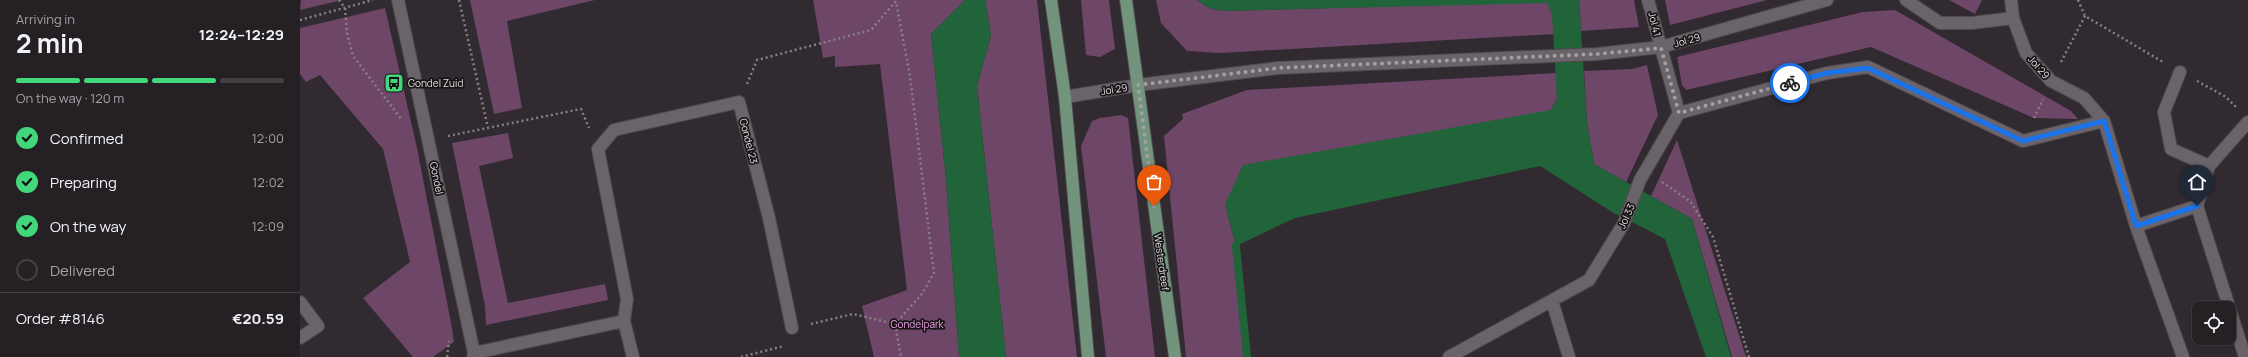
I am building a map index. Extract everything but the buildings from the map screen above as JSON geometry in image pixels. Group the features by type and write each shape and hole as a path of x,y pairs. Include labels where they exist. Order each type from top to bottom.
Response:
{"main road":[{"path":"1051,0 1065,97 1088,357"},
{"name":"Westerdreef","path":"1126,0 1175,357"}],"street":[{"name":"Gondel","path":"398,0 473,355"},
{"name":"Jol 41","path":"1648,0 1661,48"},
{"name":"Jol 29","path":"1065,97 1138,85 1278,68 1597,54 1661,48 1827,0"},
{"path":"1906,0 1940,23 1972,23 2013,18"},
{"name":"Jol 29","path":"2011,0 2013,18 2026,53 2051,81 2084,98 2104,121 2136,226 2183,357"},
{"path":"1661,48 1679,113 1827,73 1868,68 2023,141 2104,121"},
{"path":"2180,72 2164,112 2171,149 2209,166"},
{"path":"632,357 624,321 627,299 598,149 614,130 739,102"},
{"name":"Gondel 23","path":"739,102 769,218 792,328"},
{"name":"Jol 33","path":"1449,357 1589,280 1624,224 1643,176 1679,113"},
{"path":"2245,357 2197,206 2209,166 2248,122"},
{"path":"2136,226 2197,206"},
{"path":"1552,301 1569,357"},
{"path":"300,302 318,326 300,338"},
{"path":"473,355 624,321"}],"path":[{"path":"339,0 345,8 347,33 353,56 404,123"},
{"path":"300,20 373,0"},
{"path":"459,0 488,128"},
{"path":"2078,0 2085,16 2226,98 2237,108"},
{"path":"739,102 757,60 871,30 897,1"},
{"path":"895,324 922,294 934,273 910,76 897,1"},
{"path":"428,139 581,109 598,149"},
{"path":"1643,176 1690,201 1713,237 1749,357"},
{"path":"741,357 783,347 792,328 853,314 895,324"},
{"path":"895,324 901,357"},
{"path":"447,357 449,338"}],"green space":[{"path":"301,0 342,0 300,10"},
{"path":"470,0 595,0 507,21 522,108 494,114"},
{"name":"Gondelpark","path":"813,0 965,0 931,34 946,179 959,357 874,357 862,306 907,290 880,64 835,67 835,56 823,58"},
{"path":"985,0 1037,0 1077,357 1006,357 977,86 991,35"},
{"path":"1081,0 1109,0 1115,49 1100,57 1086,55"},
{"path":"1156,0 1197,0 1209,8 1223,11 1547,2 1552,14 1554,34 1220,53 1187,51 1161,23"},
{"path":"1579,0 1634,0 1639,27 1581,31"},
{"path":"1665,0 1767,0 1670,25"},
{"path":"1949,0 1982,0 1975,14"},
{"path":"385,8 417,148 454,342 433,357 413,357 363,298 410,262 383,149 320,75 306,82 300,74 300,28"},
{"path":"1895,10 2071,111 2078,119 2034,118 1871,47 1686,90 1682,85 1677,57 1863,12"},
{"path":"1647,65 1658,115 1626,182 1594,164 1587,123 1584,71 1632,69"},
{"path":"1556,73 1557,99 1551,110 1225,204 1236,246 1247,357 1186,357 1164,136 1183,119 1182,114 1247,90"},
{"path":"1121,115 1128,118 1155,357 1106,357 1081,146 1092,121 1100,118"},
{"path":"508,133 513,158 479,166 508,303 605,284 608,300 486,325 485,306 452,143"},
{"path":"1677,140 1746,357 1732,357 1692,219 1651,196"}],"shaded area":[{"path":"965,0 985,0 991,35 977,86 1006,357 959,357 946,179 931,34"},
{"path":"1197,0 1579,0 1587,123 1594,164 1692,219 1731,357 1706,357 1665,239 1612,212 1540,166 1295,218 1236,246 1225,204 1243,165 1551,110 1557,99 1552,14 1547,3 1223,11 1209,8"}],"waterway":[{"path":"1236,246 1247,357"}],"way so far":[{"path":"1154,206 1138,85 1278,68 1597,54 1661,48 1679,113 1790,83"}],"place":[{"name":"Gondel Zuid","path":"394,83"}],"route":[{"path":"1790,83 1827,73 1868,68 2023,141 2104,121 2136,226 2197,206"}]}
